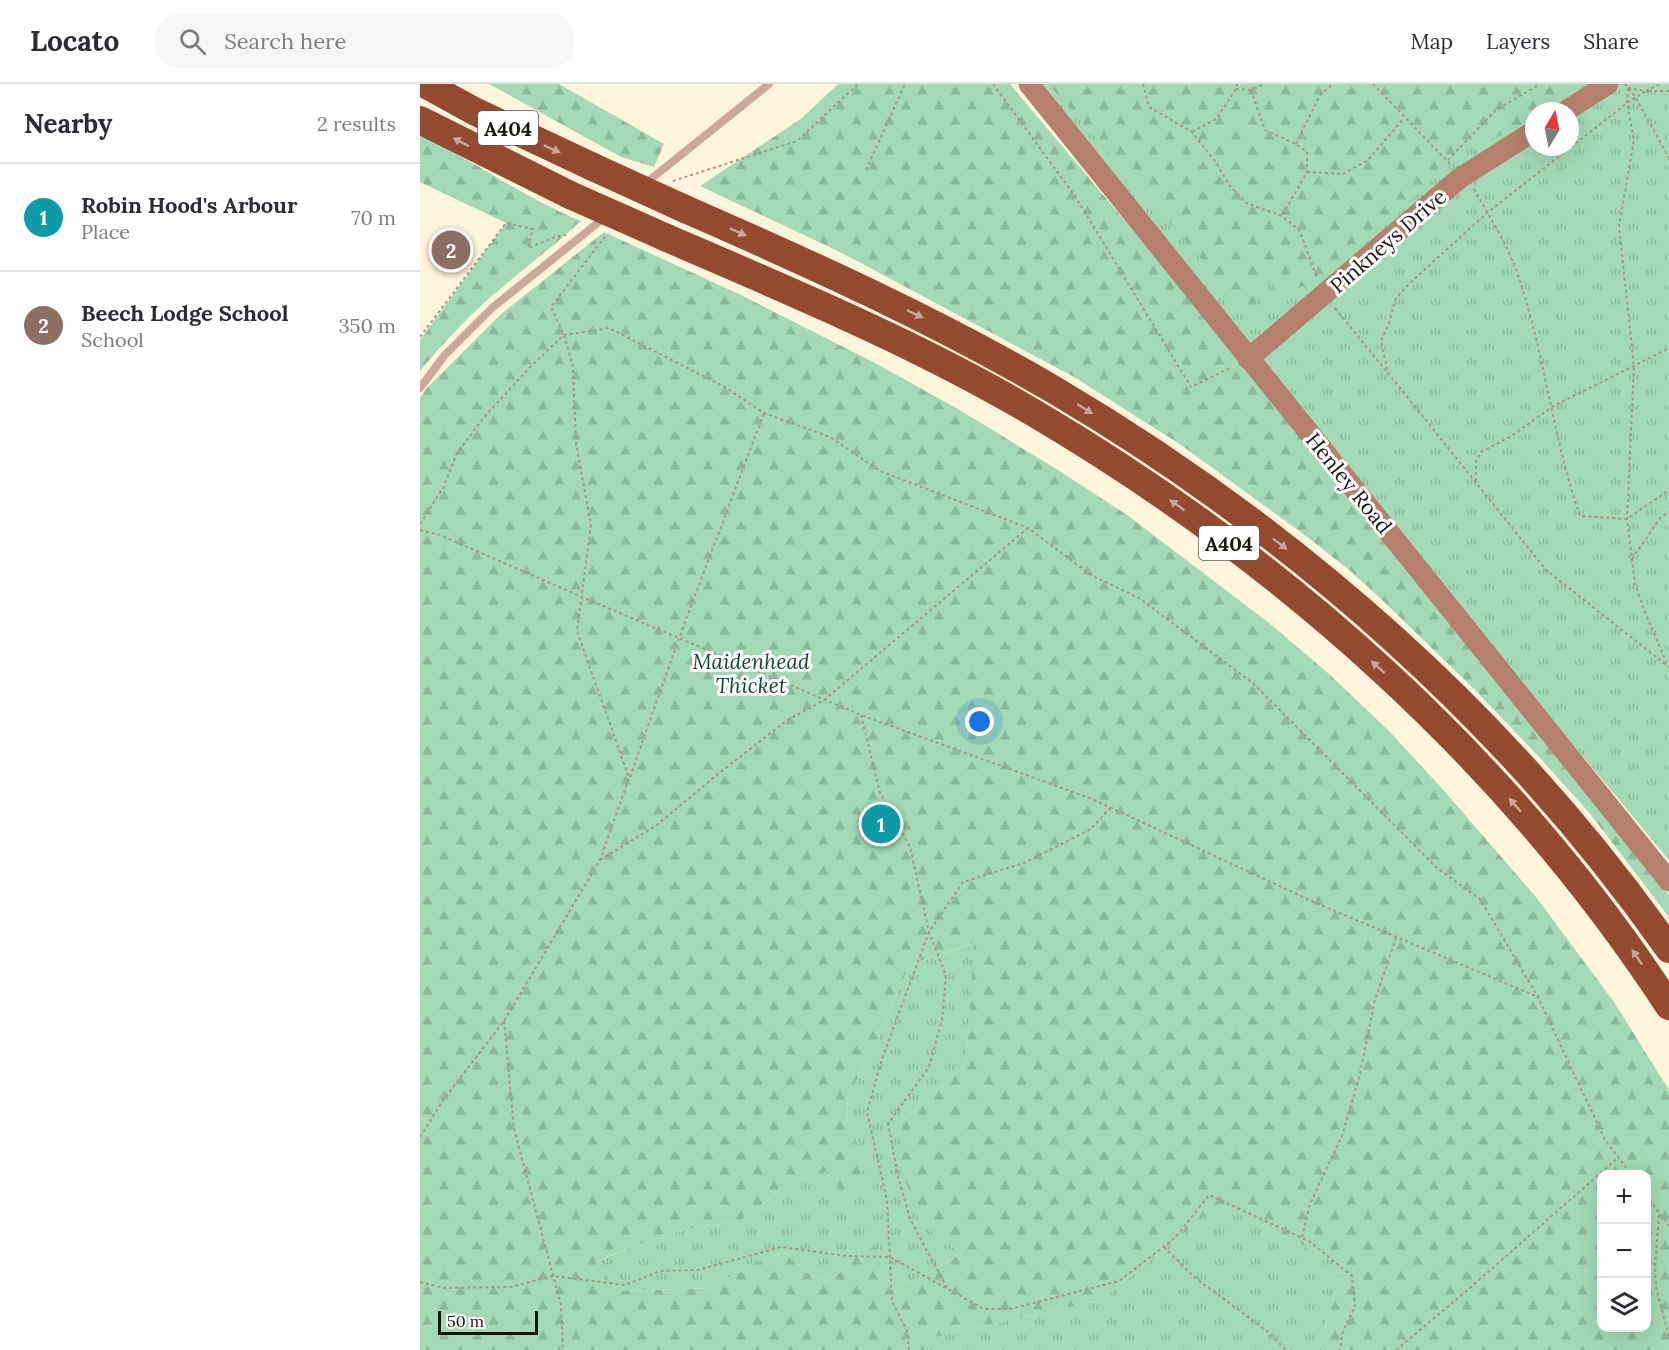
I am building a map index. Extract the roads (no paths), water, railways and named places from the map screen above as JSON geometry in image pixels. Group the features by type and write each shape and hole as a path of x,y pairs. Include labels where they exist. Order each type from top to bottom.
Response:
{"highway":[{"name":"A404","path":"425,84 474,111 593,167 914,313 1057,391 1179,470 1249,520 1339,590 1431,671 1476,716 1574,825 1669,949"},
{"name":"A404","path":"420,120 570,195 894,339 1032,412 1136,477 1246,556 1337,630 1415,701 1487,774 1541,836 1626,941 1669,1006"}],"street":[{"name":"Henley Road","path":"1029,84 1669,881"},
{"path":"1579,105 1618,86"},
{"name":"Pinkneys Drive","path":"1248,359 1460,178 1525,137"}],"lane":[{"path":"632,195 769,84"},
{"path":"420,388 444,356 492,308 614,210"}],"place":[{"name":"Beech Lodge School","path":"451,250"},
{"name":"Robin Hood's Arbour","path":"881,824"}],"park label":[{"name":"Maidenhead Thicket","path":"751,673"}]}
